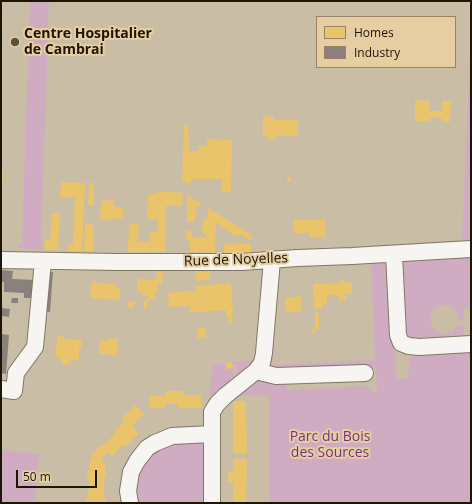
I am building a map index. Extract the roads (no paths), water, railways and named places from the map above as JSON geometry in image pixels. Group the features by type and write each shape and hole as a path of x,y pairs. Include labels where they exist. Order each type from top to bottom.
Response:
{"street":[{"name":"Rue de Noyelles","path":"1,260 199,262 272,260 471,249"},
{"path":"394,254 398,335 401,343 419,347 471,344"},
{"path":"212,503 212,412 217,404 256,371 262,363 272,260"},
{"path":"1,389 14,391 16,373 35,347 43,261"},
{"path":"256,371 276,376 365,373"},
{"path":"130,503 128,491 132,472 136,461 147,448 155,442 172,436 212,434"}],"place":[{"name":"Centre Hospitalier de Cambrai","path":"15,42"}],"park label":[{"name":"Parc du Bois des Sources","path":"330,446"}]}
